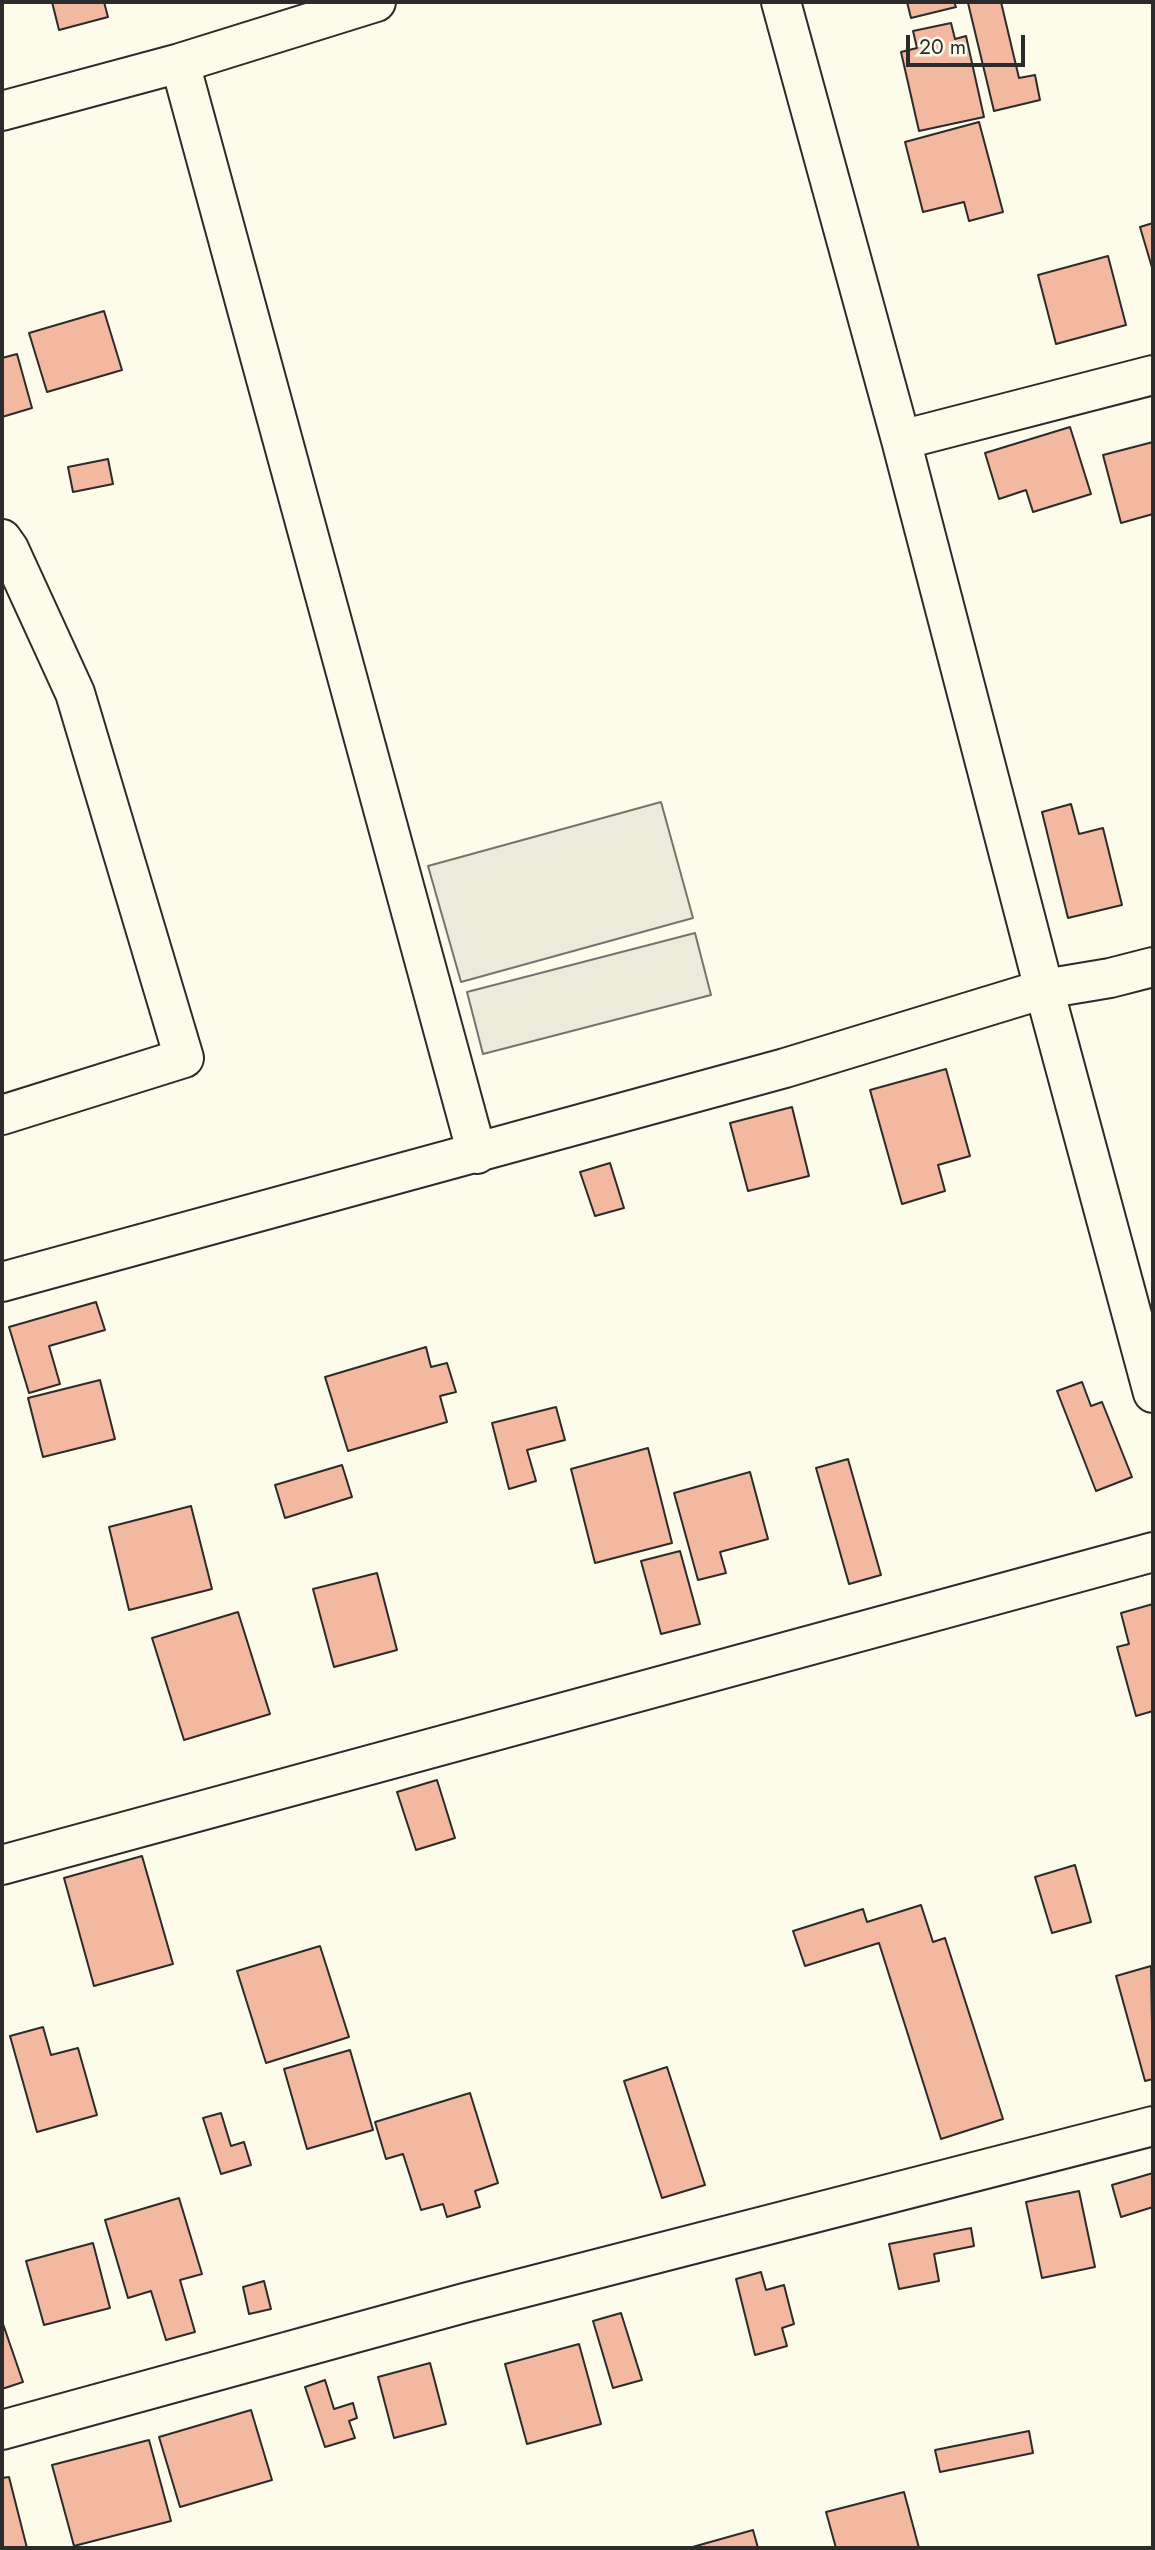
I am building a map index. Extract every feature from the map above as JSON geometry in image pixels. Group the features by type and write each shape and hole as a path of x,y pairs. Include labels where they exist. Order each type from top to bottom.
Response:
{"street":[{"path":"2,111 180,63 376,2"},
{"path":"781,2 901,440 1153,1393"},
{"path":"180,63 477,1154"},
{"path":"901,440 1153,375"},
{"path":"2,539 75,693 184,1059 2,1115"},
{"path":"2,1282 785,1068 1044,989 1110,978 1153,967"},
{"path":"2,1865 1153,1552"},
{"path":"2,2430 468,2302 1153,2126"}],"shaded area":[{"path":"661,802 693,918 461,982 428,866"},
{"path":"695,933 711,995 483,1054 467,992"}],"building":[{"path":"52,2 104,2 108,17 59,30"},
{"path":"907,2 954,2 956,7 911,18"},
{"path":"1001,2 1019,78 1035,75 1040,100 994,111 968,3"},
{"path":"951,23 955,39 966,36 984,117 919,131 901,52 917,48 913,31"},
{"path":"979,122 1003,212 969,221 964,202 923,212 905,142"},
{"path":"1153,223 1153,271 1140,227"},
{"path":"1108,256 1126,325 1056,344 1038,275"},
{"path":"104,311 122,370 47,392 29,333"},
{"path":"17,354 32,408 2,417 2,358"},
{"path":"1070,427 1091,494 1033,512 1026,490 999,499 985,453"},
{"path":"1153,442 1153,514 1121,523 1103,455"},
{"path":"108,459 113,484 73,492 68,467"},
{"path":"1071,804 1079,834 1103,828 1122,905 1068,918 1042,812"},
{"path":"946,1069 970,1156 938,1165 945,1191 902,1204 870,1090"},
{"path":"792,1107 809,1176 748,1191 730,1123"},
{"path":"610,1163 624,1208 595,1216 580,1172"},
{"path":"96,1302 105,1330 49,1346 60,1384 29,1393 9,1327"},
{"path":"426,1347 431,1367 447,1363 456,1392 440,1396 447,1422 348,1451 325,1377"},
{"path":"100,1380 115,1439 43,1457 28,1398"},
{"path":"1082,1382 1091,1406 1102,1402 1132,1477 1096,1491 1057,1391"},
{"path":"556,1407 565,1440 527,1450 536,1481 509,1489 492,1423"},
{"path":"648,1448 672,1543 595,1563 571,1469"},
{"path":"848,1459 881,1575 849,1584 816,1468"},
{"path":"342,1465 352,1497 285,1518 275,1485"},
{"path":"750,1472 768,1539 720,1552 726,1573 698,1580 674,1493"},
{"path":"191,1506 212,1589 129,1610 109,1527"},
{"path":"680,1551 700,1624 661,1634 641,1561"},
{"path":"377,1573 397,1650 334,1667 313,1589"},
{"path":"1153,1604 1153,1711 1136,1716 1117,1647 1129,1644 1121,1613"},
{"path":"238,1612 270,1714 184,1740 152,1638"},
{"path":"437,1780 455,1838 416,1850 397,1792"},
{"path":"142,1856 173,1964 94,1986 64,1878"},
{"path":"1075,1865 1091,1922 1052,1933 1035,1877"},
{"path":"921,1905 933,1942 945,1938 1003,2119 941,2139 879,1943 805,1966 793,1931 863,1909 867,1922"},
{"path":"320,1946 349,2037 266,2063 237,1971"},
{"path":"1151,1966 1153,2079 1145,2081 1116,1976"},
{"path":"43,2027 51,2055 78,2048 97,2115 37,2132 10,2036"},
{"path":"350,2050 373,2130 307,2149 284,2069"},
{"path":"667,2067 705,2185 662,2198 624,2081"},
{"path":"470,2093 498,2183 475,2191 480,2207 447,2217 443,2204 421,2210 403,2154 386,2159 375,2122"},
{"path":"221,2113 231,2146 244,2142 251,2165 221,2174 203,2118"},
{"path":"1153,2173 1153,2207 1121,2217 1112,2185"},
{"path":"1079,2191 1095,2267 1042,2278 1026,2202"},
{"path":"179,2198 202,2274 180,2280 195,2332 166,2340 151,2291 128,2298 105,2220"},
{"path":"971,2228 974,2246 934,2254 939,2281 899,2289 889,2244"},
{"path":"93,2243 110,2308 44,2325 26,2261"},
{"path":"761,2272 766,2290 784,2285 794,2324 782,2328 787,2346 755,2355 736,2279"},
{"path":"264,2281 271,2309 249,2314 243,2287"},
{"path":"621,2313 642,2380 613,2388 593,2321"},
{"path":"2,2321 23,2382 2,2389"},
{"path":"579,2344 601,2424 527,2444 505,2364"},
{"path":"430,2363 446,2424 394,2438 378,2377"},
{"path":"325,2380 334,2409 353,2403 357,2418 349,2421 355,2438 325,2447 305,2387"},
{"path":"251,2410 272,2480 180,2507 159,2437"},
{"path":"1029,2431 1033,2453 940,2472 935,2450"},
{"path":"149,2440 171,2521 74,2546 52,2465"},
{"path":"9,2477 27,2548 2,2548 2,2478"},
{"path":"904,2492 919,2548 836,2548 826,2512"},
{"path":"753,2530 758,2548 689,2548"}]}
